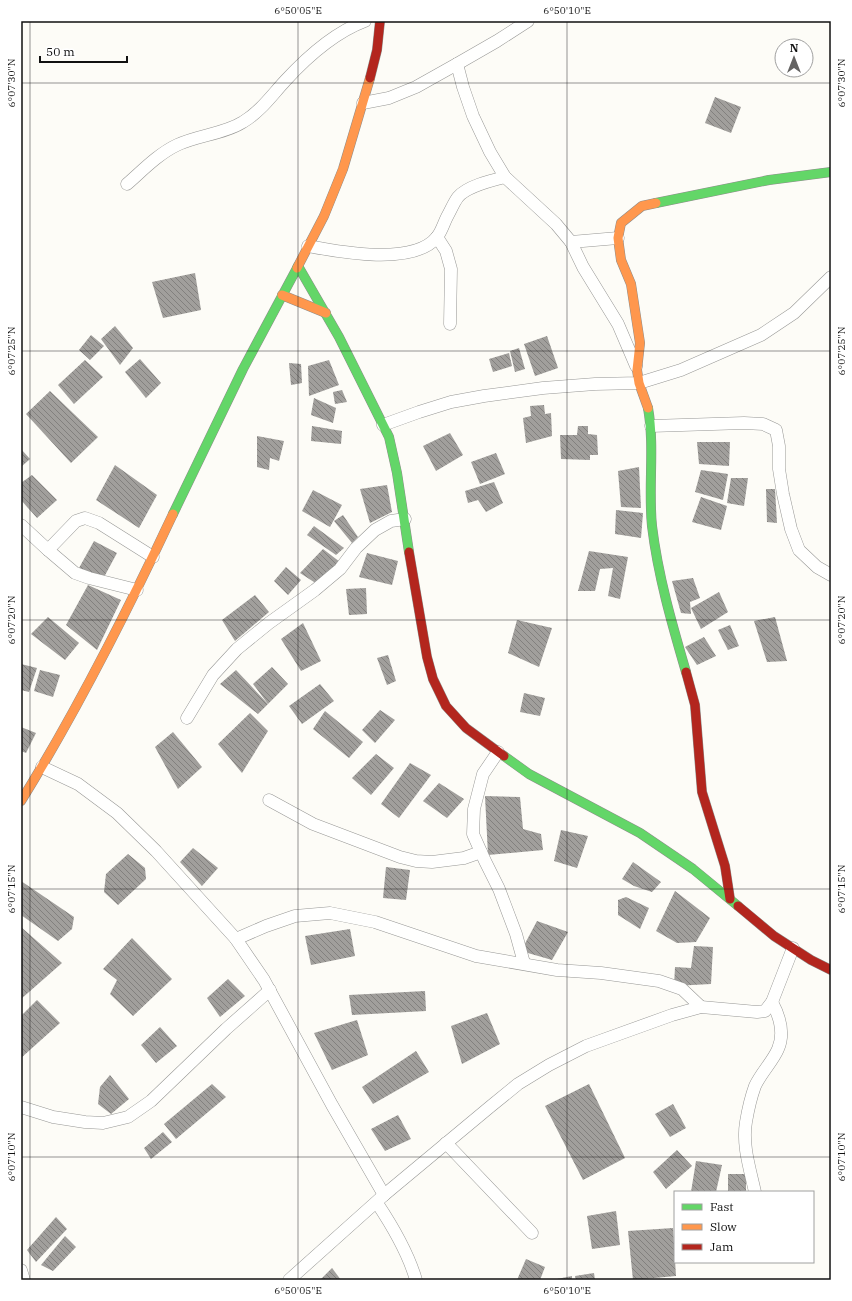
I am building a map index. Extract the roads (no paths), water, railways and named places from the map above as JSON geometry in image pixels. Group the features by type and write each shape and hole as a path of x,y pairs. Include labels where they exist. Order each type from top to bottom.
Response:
{"main road":[{"path":"21,801 42,767 90,681 137,590 243,369 324,216 343,169 363,103 377,50 380,21"},
{"path":"730,899 725,866 702,792 695,706 664,595 652,526 650,461 651,426 647,404 639,383 638,370 640,343 636,313 630,284 621,260 618,238 621,223 642,206 769,180 831,172"},
{"path":"298,266 326,313 389,438 405,519 415,592 427,657 433,679 446,706 466,728 529,774 640,833 693,870 774,936 810,960 831,970"},
{"path":"282,295 326,313"}],"street":[{"path":"126,184 158,158 176,146 200,136 226,130 243,122 263,104 308,58 337,34 365,21"},
{"path":"363,103 389,98 416,87 491,45 528,21"},
{"path":"458,64 463,87 473,116 490,152 506,177 556,224 571,242 583,267 618,324 638,370"},
{"path":"308,246 340,252 400,254 422,249 437,237 458,196 477,185 506,177"},
{"path":"437,237 446,251 450,269 450,324"},
{"path":"571,242 618,238"},
{"path":"383,425 425,410 484,396 543,388 595,384 639,383 681,370 761,335 794,313 831,277"},
{"path":"651,426 744,423 763,424 776,430 779,446 780,475 791,529 799,550 817,567 831,575"},
{"path":"48,550 76,521 85,518 99,523 153,557"},
{"path":"186,718 213,675 237,649 340,569 356,548 375,530 391,521 405,519"},
{"path":"21,525 75,573 137,590"},
{"path":"498,752 483,774 474,809 473,834 500,889 516,934 524,963"},
{"path":"42,767 78,784 117,813 156,851 236,939 270,990 332,1105 381,1199 412,1264 416,1280"},
{"path":"269,800 313,824 400,857 416,861 432,862 464,858 481,852"},
{"path":"236,939 266,926 295,916 330,913 375,922 476,956 524,963 557,970 600,973 659,981 682,989 701,1007"},
{"path":"289,1280 340,1234 518,1084 549,1065 586,1046 672,1015 701,1007 757,1012 765,1011 772,1002 792,948"},
{"path":"21,1107 53,1117 84,1122 103,1123 128,1117 151,1101 226,1029 270,990"},
{"path":"755,1191 747,1157 745,1138 746,1124 750,1101 755,1086 778,1049 782,1029 778,1012 772,1002"},
{"path":"446,1144 532,1233"},
{"path":"21,1270 24,1280"}]}
